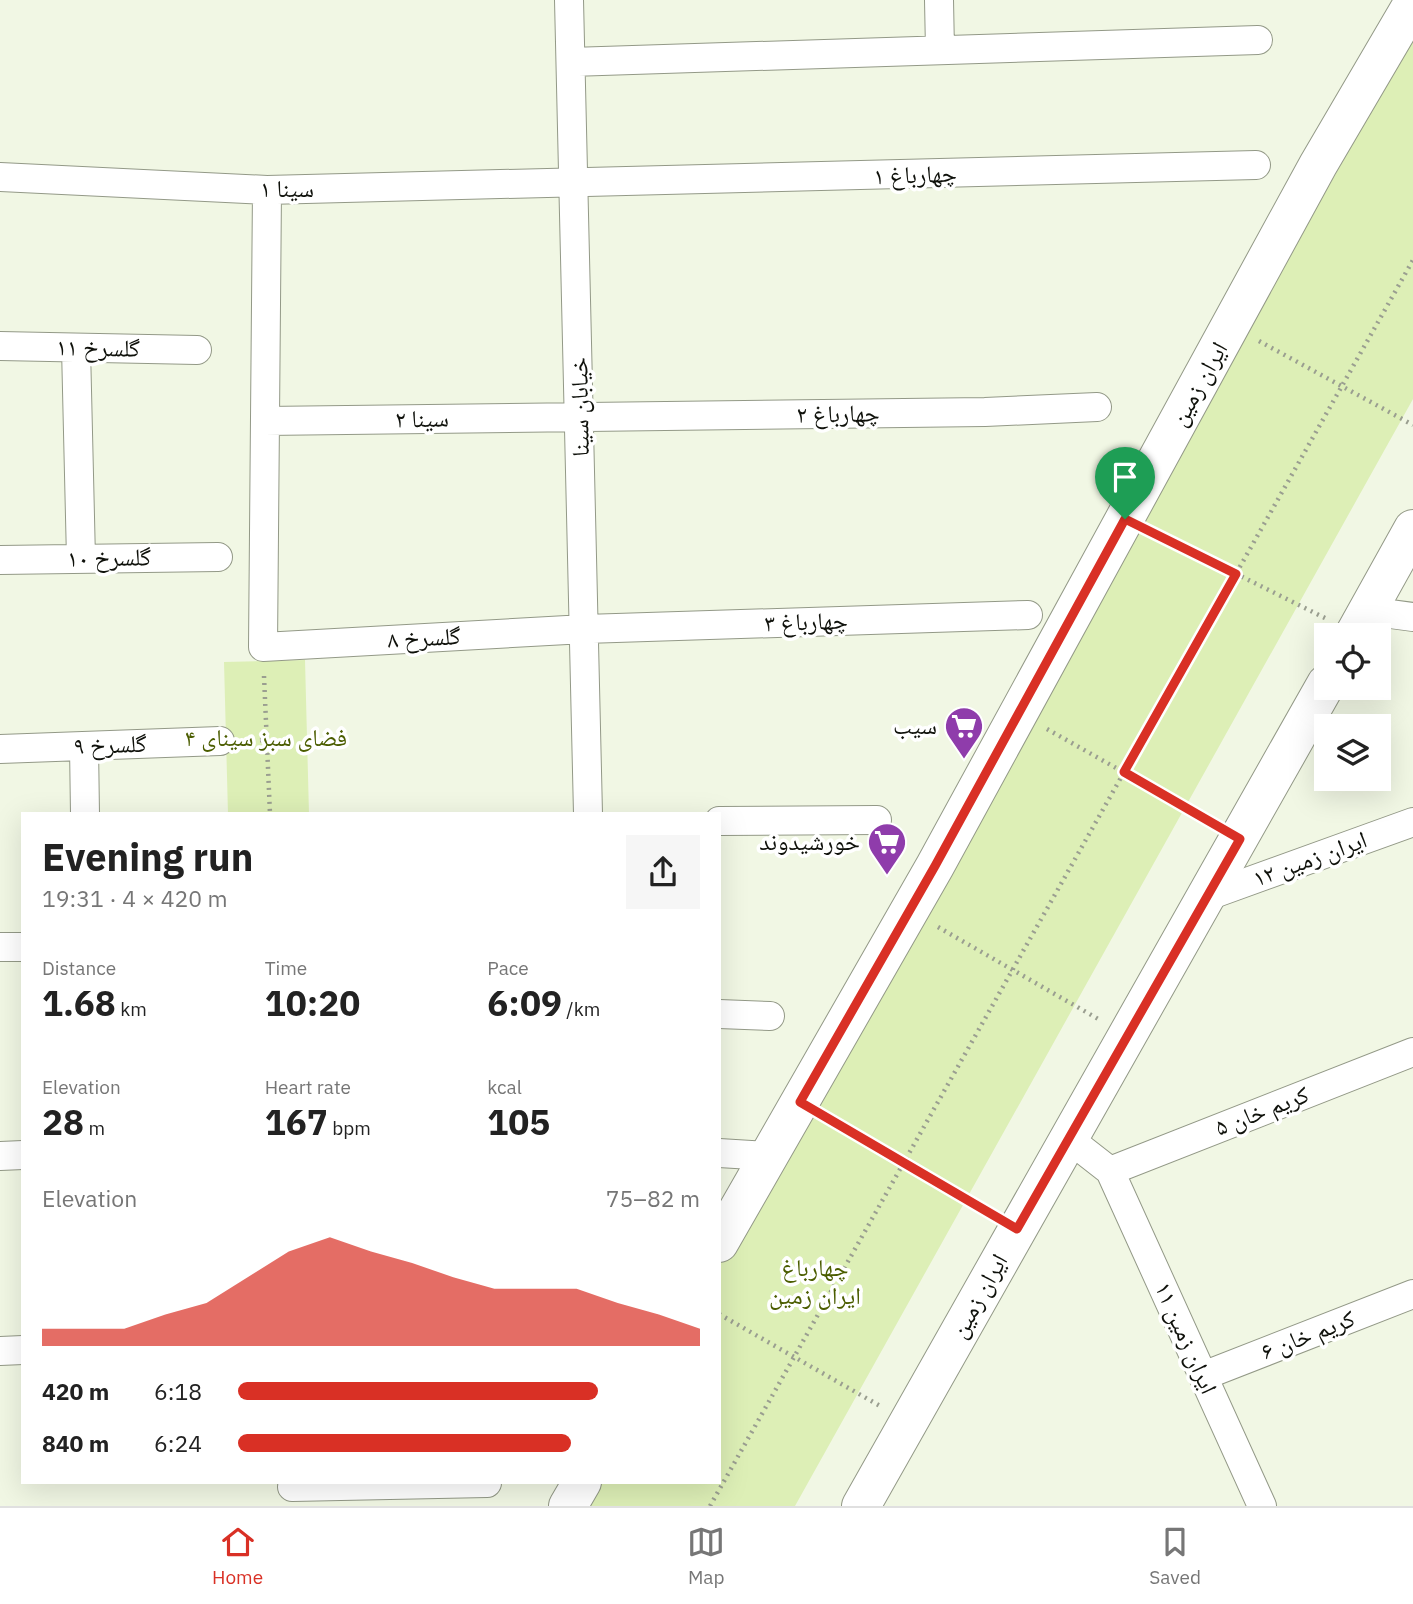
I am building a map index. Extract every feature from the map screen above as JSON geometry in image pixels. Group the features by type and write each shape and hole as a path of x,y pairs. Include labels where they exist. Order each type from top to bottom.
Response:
{"main road":[{"name":"ایران زمین","path":"721,1239 909,911 1318,165 1413,3"},
{"path":"1361,623 1413,529"},
{"name":"ایران زمین","path":"861,1506 1317,700"},
{"path":"568,1506 581,1484"}],"street":[{"name":"خیابان سینا","path":"569,0 588,812"},
{"path":"939,0 940,50"},
{"path":"571,62 1258,40"},
{"name":"چهارباغ ۱","path":"574,184 1256,165"},
{"name":"سینا ۱","path":"0,177 267,190 574,184"},
{"path":"263,647 267,190"},
{"name":"گلسرخ ۱۱","path":"0,346 197,350"},
{"path":"76,348 81,559"},
{"name":"چهارباغ ۲","path":"580,417 985,412 1097,407"},
{"name":"سینا ۲","path":"265,421 580,417"},
{"name":"گلسرخ ۱۰","path":"0,560 218,557"},
{"name":"چهارباغ ۳","path":"585,629 1028,615"},
{"path":"1379,623 1413,618"},
{"name":"گلسرخ ۸","path":"263,647 585,629"},
{"name":"گلسرخ ۹","path":"0,749 220,741"},
{"path":"84,746 85,812"},
{"path":"721,821 877,820"},
{"name":"ایران زمین ۱۲","path":"1208,896 1413,822"},
{"path":"0,947 21,947"},
{"path":"721,1014 770,1016"},
{"name":"کریم خان ۵","path":"1110,1171 1413,1052"},
{"path":"1069,1139 1110,1171"},
{"path":"721,1153 769,1156"},
{"path":"0,1156 21,1155"},
{"name":"ایران زمین ۱۱","path":"1110,1171 1262,1506"},
{"name":"کریم خان ۶","path":"1203,1376 1413,1294"},
{"path":"0,1351 21,1350"},
{"path":"292,1492 465,1484"}],"path":[{"path":"710,1506 1413,260"},
{"path":"1231,326 1413,425"},
{"path":"1125,519 1236,574 1352,623"},
{"path":"263,647 270,812"},
{"path":"1019,713 1240,839"},
{"path":"909,911 1128,1036"},
{"path":"800,1102 1017,1229"},
{"path":"721,1315 908,1422"}],"green space":[{"name":"چهارباغ ایران زمین","path":"1413,37 1413,399 795,1506 583,1506 595,1484 721,1484 721,1261"},
{"name":"فضای سبز سینای ۴","path":"305,660 309,812 228,812 224,662"}],"place":[{"name":"سیب","path":"964,760"},
{"name":"خورشیدوند","path":"887,876"}],"route":[{"path":"1125,519 1236,574 1124,772 1240,839 1017,1229 800,1102 935,866 1125,519"}]}
